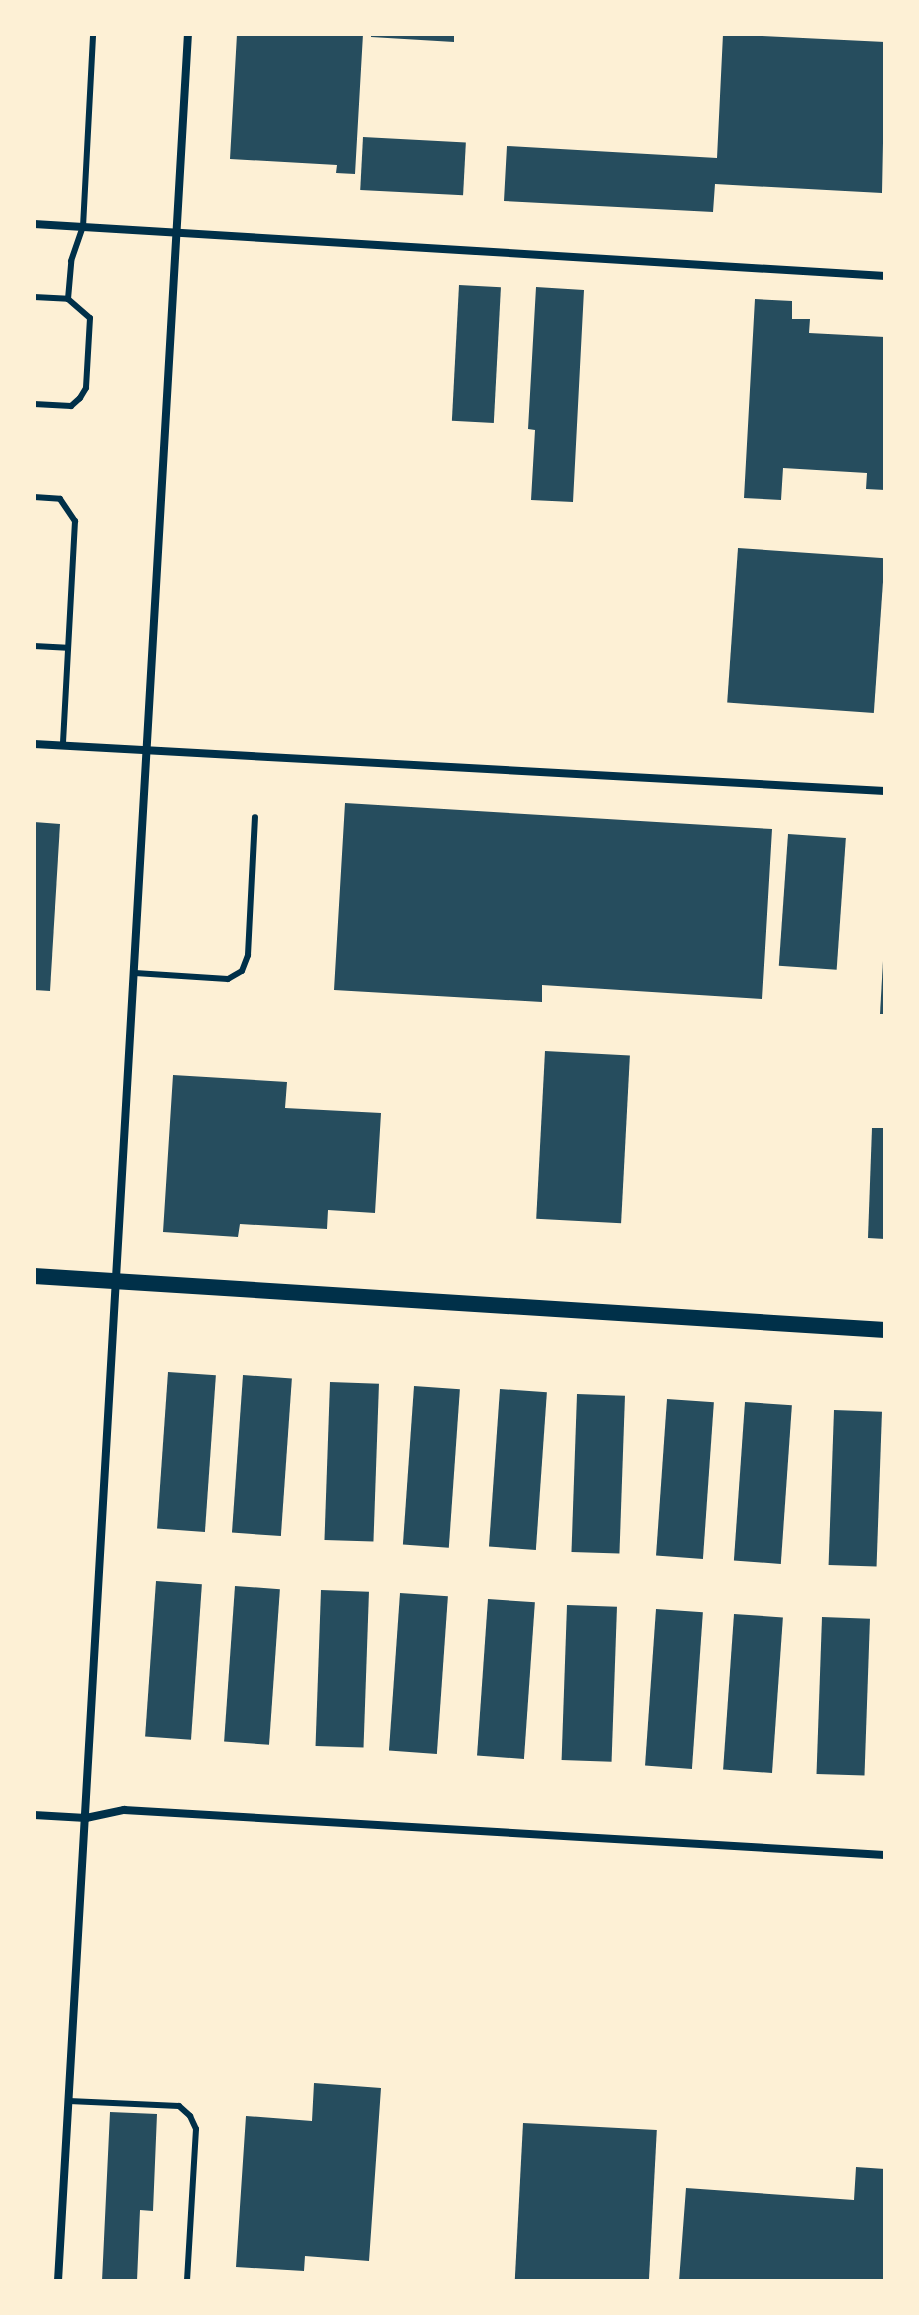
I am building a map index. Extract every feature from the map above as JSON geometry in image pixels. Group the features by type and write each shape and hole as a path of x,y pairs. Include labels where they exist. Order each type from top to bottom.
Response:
{"main road":[{"path":"34,1276 885,1330"}],"street":[{"path":"58,2281 188,34"},
{"path":"34,224 885,276"},
{"path":"34,744 885,791"},
{"path":"34,1815 86,1818 124,1810 885,1855"}],"lane":[{"path":"68,299 71,261 83,227 93,34"},
{"path":"34,297 68,299 90,318 86,388 71,406 34,404"},
{"path":"34,497 60,499 75,521 63,746"},
{"path":"34,646 67,648"},
{"path":"135,973 228,979 242,971 248,955 255,817"},
{"path":"69,2101 179,2106 190,2116 196,2129 187,2281"}],"building":[{"path":"237,34 363,34 355,174 336,173 337,165 230,159"},
{"path":"371,34 454,34 454,42 371,37"},
{"path":"723,34 885,42 882,193 715,184 713,212 504,201 507,146 717,158"},
{"path":"363,137 466,142 463,195 360,190"},
{"path":"459,285 501,287 494,423 452,421"},
{"path":"536,287 584,290 573,502 531,500 535,430 528,429"},
{"path":"755,299 792,301 792,319 810,319 809,333 885,337 885,490 866,489 867,473 783,468 781,500 744,498"},
{"path":"738,548 885,558 874,713 727,703"},
{"path":"345,803 772,829 762,999 542,985 542,1002 334,990"},
{"path":"34,822 60,824 50,991 34,990"},
{"path":"788,834 846,838 837,970 779,966"},
{"path":"883,961 885,1014 880,1014"},
{"path":"545,1051 630,1055 621,1223 536,1219"},
{"path":"173,1075 287,1082 285,1108 381,1113 375,1213 328,1210 327,1229 240,1224 238,1237 163,1232"},
{"path":"872,1128 885,1128 885,1239 868,1238"},
{"path":"168,1372 216,1375 205,1532 157,1529"},
{"path":"243,1375 292,1378 281,1536 232,1533"},
{"path":"330,1382 379,1384 373,1542 324,1540"},
{"path":"414,1386 460,1389 449,1548 403,1545"},
{"path":"500,1389 547,1392 536,1550 489,1547"},
{"path":"577,1394 625,1396 619,1554 571,1552"},
{"path":"667,1399 714,1402 703,1559 656,1556"},
{"path":"745,1402 792,1405 781,1564 734,1561"},
{"path":"834,1410 882,1412 877,1567 829,1565"},
{"path":"156,1581 202,1584 191,1740 145,1737"},
{"path":"235,1586 280,1589 269,1745 224,1742"},
{"path":"321,1590 369,1592 364,1748 316,1746"},
{"path":"400,1593 448,1596 437,1754 389,1751"},
{"path":"488,1599 535,1602 524,1759 477,1756"},
{"path":"567,1605 617,1607 612,1762 562,1760"},
{"path":"656,1609 703,1612 692,1769 645,1766"},
{"path":"734,1614 783,1617 772,1773 723,1770"},
{"path":"822,1617 870,1619 864,1776 817,1774"},
{"path":"314,2083 381,2088 369,2261 305,2256 304,2271 236,2267 246,2116 312,2121"},
{"path":"110,2112 157,2114 153,2211 140,2210 137,2281 102,2281"},
{"path":"523,2123 657,2130 649,2281 515,2280"},
{"path":"856,2167 885,2169 885,2281 679,2281 686,2188 854,2200"}]}
